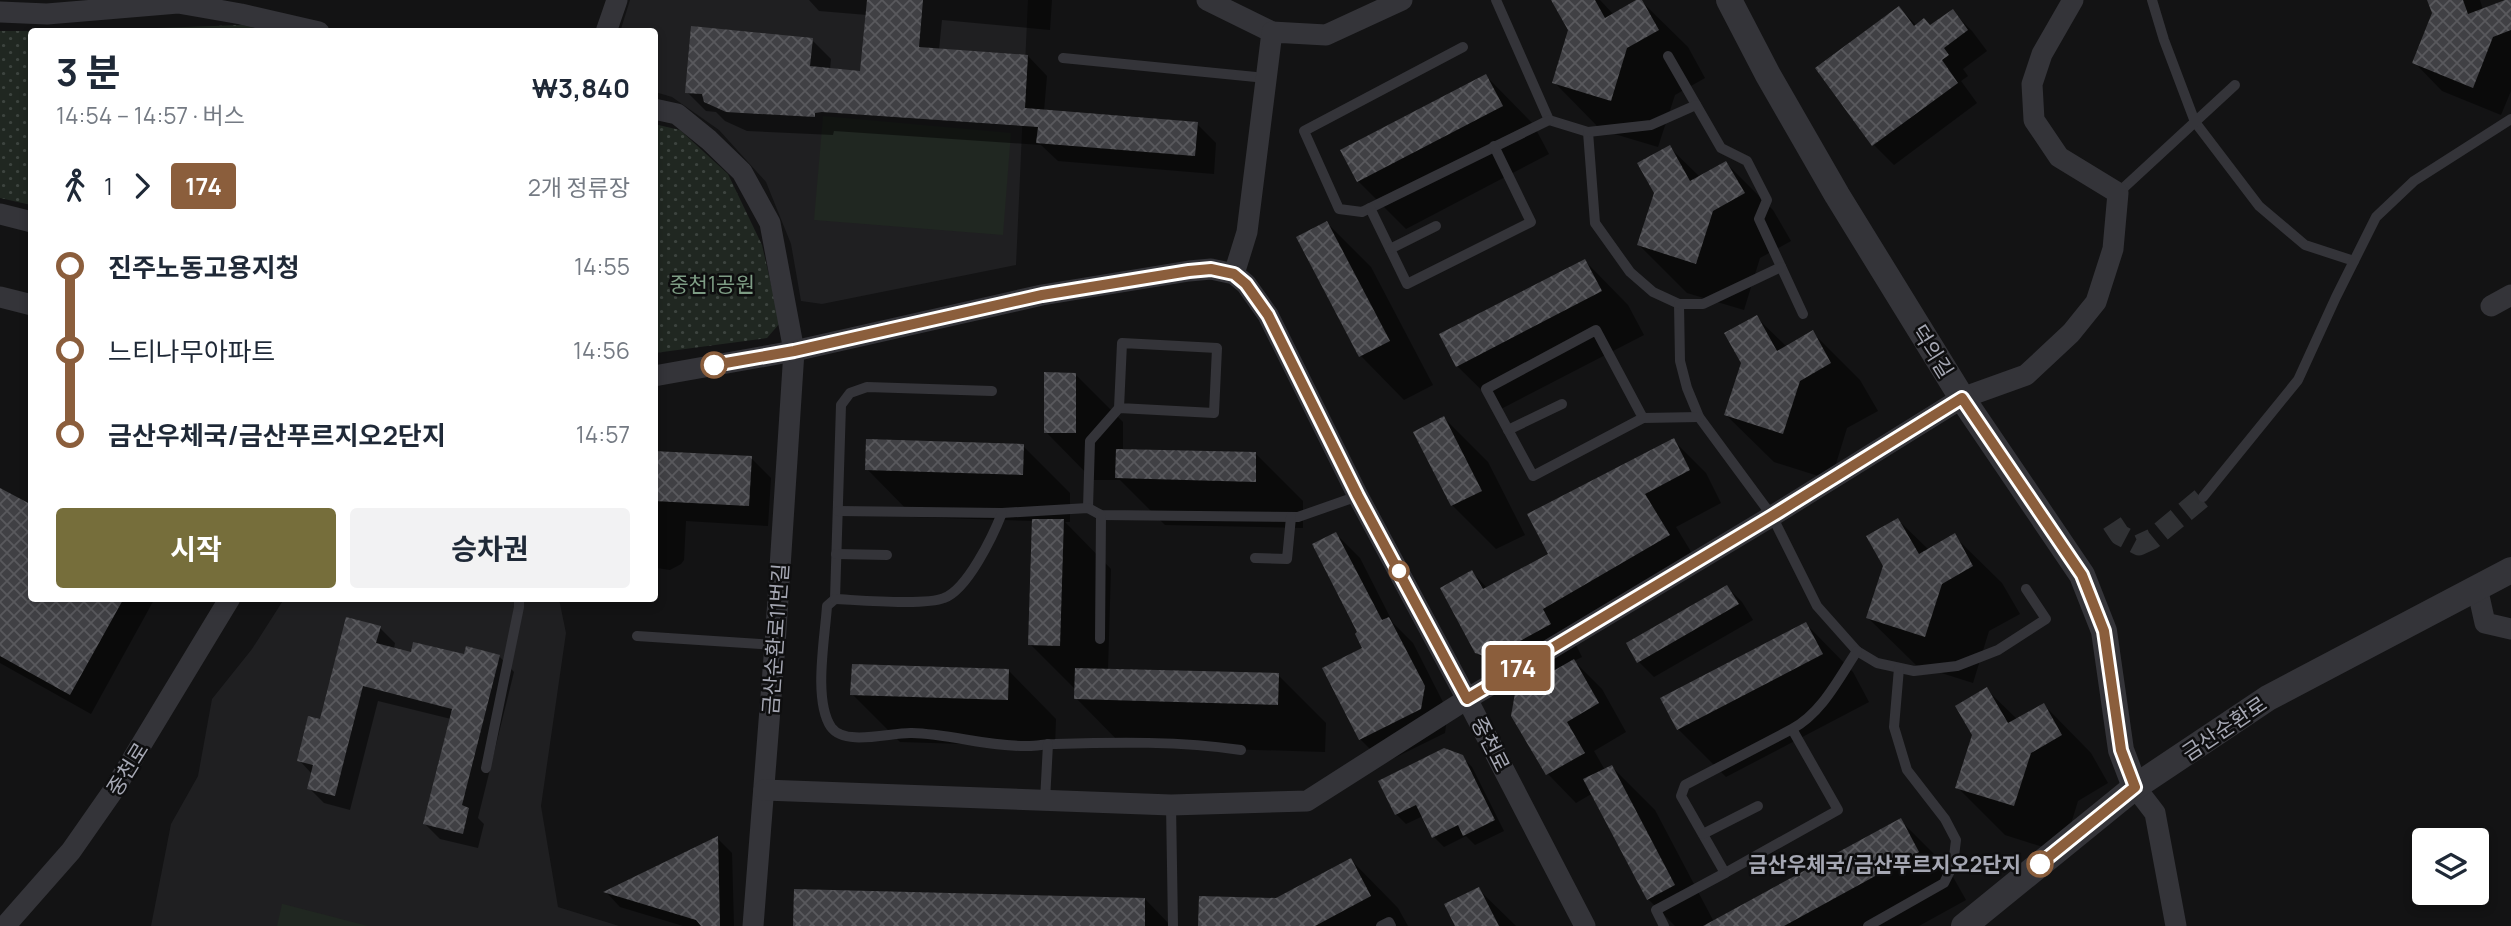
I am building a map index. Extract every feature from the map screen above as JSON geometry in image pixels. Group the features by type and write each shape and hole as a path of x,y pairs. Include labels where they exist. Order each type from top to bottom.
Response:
{"street":[{"path":"607,28 617,0"},
{"path":"1207,0 1272,32 1326,35 1402,0"},
{"name":"덕의길","path":"1729,0 1768,75 1837,195 1962,398 2082,575 2104,631 2121,750 2135,787"},
{"path":"764,790 1171,806 1307,801 1467,699 1772,516 1962,398 2026,376 2071,333 2096,302 2113,248 2118,192 2059,157 2034,120 2032,85 2042,54 2073,0"},
{"path":"0,12 47,14 178,2 241,13 303,28"},
{"path":"658,375 794,351 1054,293 1211,269 1234,274 1247,232 1272,32"},
{"name":"금산순환로11번길","path":"658,110 677,114 742,172 770,223 794,351 753,926"},
{"path":"0,214 28,221"},
{"name":"중천로","path":"1234,274 1246,284 1268,315 1358,496 1584,926"},
{"path":"2491,306 2511,295"},
{"path":"0,297 28,304"},
{"name":"금산순환로","path":"1965,926 2135,787 2268,698 2511,570"},
{"path":"2477,587 2485,623 2511,629"},
{"name":"중천로","path":"4,926 71,851 116,788 228,602"},
{"path":"2135,787 2155,813 2176,926"},
{"path":"0,922 4,926"}],"lane":[{"path":"1496,0 1549,120"},
{"path":"2152,0 2195,122 2259,206 2305,244 2354,261"},
{"path":"1463,47 1304,131 1339,209 1363,212 1549,120 1588,132 1651,125 1696,105"},
{"path":"1668,56 1721,148 1747,161 1767,200 1759,219 1803,314"},
{"path":"1063,58 1266,78"},
{"path":"2118,192 2235,85"},
{"path":"2203,497 2298,380 2376,217 2414,181 2511,119"},
{"path":"1588,132 1595,223 1630,272 1653,292 1679,304 1703,304 1781,267"},
{"path":"1370,208 1407,284 1531,222 1494,146"},
{"path":"1390,249 1436,226"},
{"path":"1679,304 1680,361 1686,388 1699,417 1772,516 1817,606 1857,651 1877,663 1914,671 1956,666 1998,650 2046,619 2026,589"},
{"path":"1643,418 1596,330 1486,389 1533,476 1643,418 1699,417"},
{"path":"1088,508 1090,441 1119,408 1122,342 1217,348 1214,413 1119,408"},
{"path":"835,599 841,405 850,393 867,387 992,391"},
{"path":"1508,430 1562,404"},
{"path":"838,511 1002,513 1088,508 1101,515 1298,517 1358,496"},
{"path":"1002,513 991,542 957,591 943,599 835,599 827,606 821,692 825,716 832,729 842,736 856,738 911,733 986,744 1030,747 1048,744 1134,743 1209,745 1241,750"},
{"path":"1100,639 1101,515"},
{"path":"1255,558 1287,559 1291,517"},
{"path":"836,554 887,555"},
{"path":"486,768 519,602"},
{"path":"638,636 775,645"},
{"path":"1725,873 1681,796 1685,785 1792,729 1825,700 1857,651"},
{"path":"1868,926 1944,883 1953,865 1956,840 1945,818 1907,770 1894,727 1899,668"},
{"path":"1664,926 1656,910 1838,810 1792,729"},
{"path":"1045,801 1048,744"},
{"path":"1171,806 1173,926"},
{"path":"1703,834 1758,806"},
{"path":"1381,926 1389,922 1391,926"}],"shaded area":[{"path":"630,0 1028,0 1016,265 822,304 801,301 791,244 766,182 719,130 672,97 658,93 658,28 621,28"},
{"path":"282,602 560,602 566,633 541,806 558,907 619,926 151,926 171,824 198,776 212,699 252,649"}],"green space":[{"path":"242,25 254,28 157,28"},
{"path":"0,31 28,31 28,204 0,198"},
{"path":"823,116 1011,133 1003,235 814,220"},
{"name":"중천1공원","path":"658,125 680,130 728,174 762,245 780,323 767,338 658,353"},
{"path":"283,904 368,926 277,926"}],"building":[{"path":"867,0 923,0 919,47 1028,55 1025,108 1198,122 1195,156 1036,143 1038,127 822,112 815,113 815,117 726,112 704,102 702,94 685,93 691,26 813,38 810,66 860,71"},
{"path":"1551,0 1595,0 1605,18 1636,0 1642,0 1659,30 1627,48 1611,101 1552,83 1568,30"},
{"path":"2427,0 2463,0 2468,14 2511,0 2511,30 2493,37 2473,88 2412,63 2432,13"},
{"path":"1899,6 1914,26 1924,18 1930,25 1953,9 1968,30 1944,48 1949,55 1942,60 1958,83 1872,146 1815,68"},
{"path":"1486,74 1503,106 1357,182 1340,150"},
{"path":"1670,145 1690,181 1726,161 1745,193 1713,211 1696,264 1637,245 1654,193 1637,163"},
{"path":"1327,221 1390,341 1359,357 1296,237"},
{"path":"1585,259 1602,291 1456,367 1439,334"},
{"path":"1757,315 1777,351 1813,330 1831,363 1800,381 1783,434 1724,415 1741,363 1724,333"},
{"path":"1044,372 1076,373 1076,433 1044,433"},
{"path":"1444,416 1482,491 1451,506 1413,432"},
{"path":"1674,438 1690,470 1645,494 1670,535 1543,609 1551,624 1489,658 1475,653 1440,588 1472,570 1483,589 1548,554 1527,514"},
{"path":"866,439 1024,444 1023,475 865,470"},
{"path":"1116,449 1256,452 1256,482 1115,478"},
{"path":"658,451 752,456 749,506 658,501"},
{"path":"0,488 28,503 28,602 122,602 70,695 0,656"},
{"path":"1898,518 1919,554 1955,533 1973,566 1942,584 1925,637 1866,618 1883,566 1866,536"},
{"path":"1032,519 1064,519 1060,646 1028,645"},
{"path":"1336,532 1382,620 1389,617 1425,686 1421,709 1359,740 1322,668 1362,648 1355,634 1357,632 1312,544"},
{"path":"1727,585 1739,604 1637,663 1626,643"},
{"path":"346,617 381,626 376,643 411,652 413,642 464,654 466,646 500,655 462,805 469,808 463,834 423,824 452,709 363,686 335,796 307,789 313,765 297,761 308,716 320,719"},
{"path":"1806,622 1823,654 1677,730 1660,698"},
{"path":"1574,659 1599,703 1567,722 1585,753 1546,775 1511,716 1515,693"},
{"path":"852,664 1009,669 1008,700 850,695"},
{"path":"1075,668 1279,673 1278,705 1074,699"},
{"path":"1987,687 2008,723 2044,703 2062,735 2031,753 2014,806 1955,788 1972,735 1955,706"},
{"path":"1444,748 1463,755 1495,820 1463,836 1458,825 1432,838 1416,805 1395,815 1378,781"},
{"path":"1612,765 1675,885 1647,900 1583,779"},
{"path":"1901,818 1919,852 1784,926 1703,926"},
{"path":"718,836 720,926 701,926 696,920 603,892"},
{"path":"1351,858 1371,896 1315,926 1198,926 1199,896 1276,898"},
{"path":"1479,887 1499,926 1455,926 1444,904"},
{"path":"794,889 1145,898 1145,926 793,926"}],"tunnel":[{"path":"2112,523 2120,535 2139,545 2152,539 2203,497"}],"bus line":[{"name":"174","path":"714,365 794,351 1042,295 1189,271 1211,269 1234,274 1246,284 1268,315 1358,496 1467,699 1772,516 1962,398 2082,575 2104,631 2121,750 2135,787 2040,864"}],"place":[{"name":"금산우체국/금산푸르지오2단지","path":"2040,864"}]}
